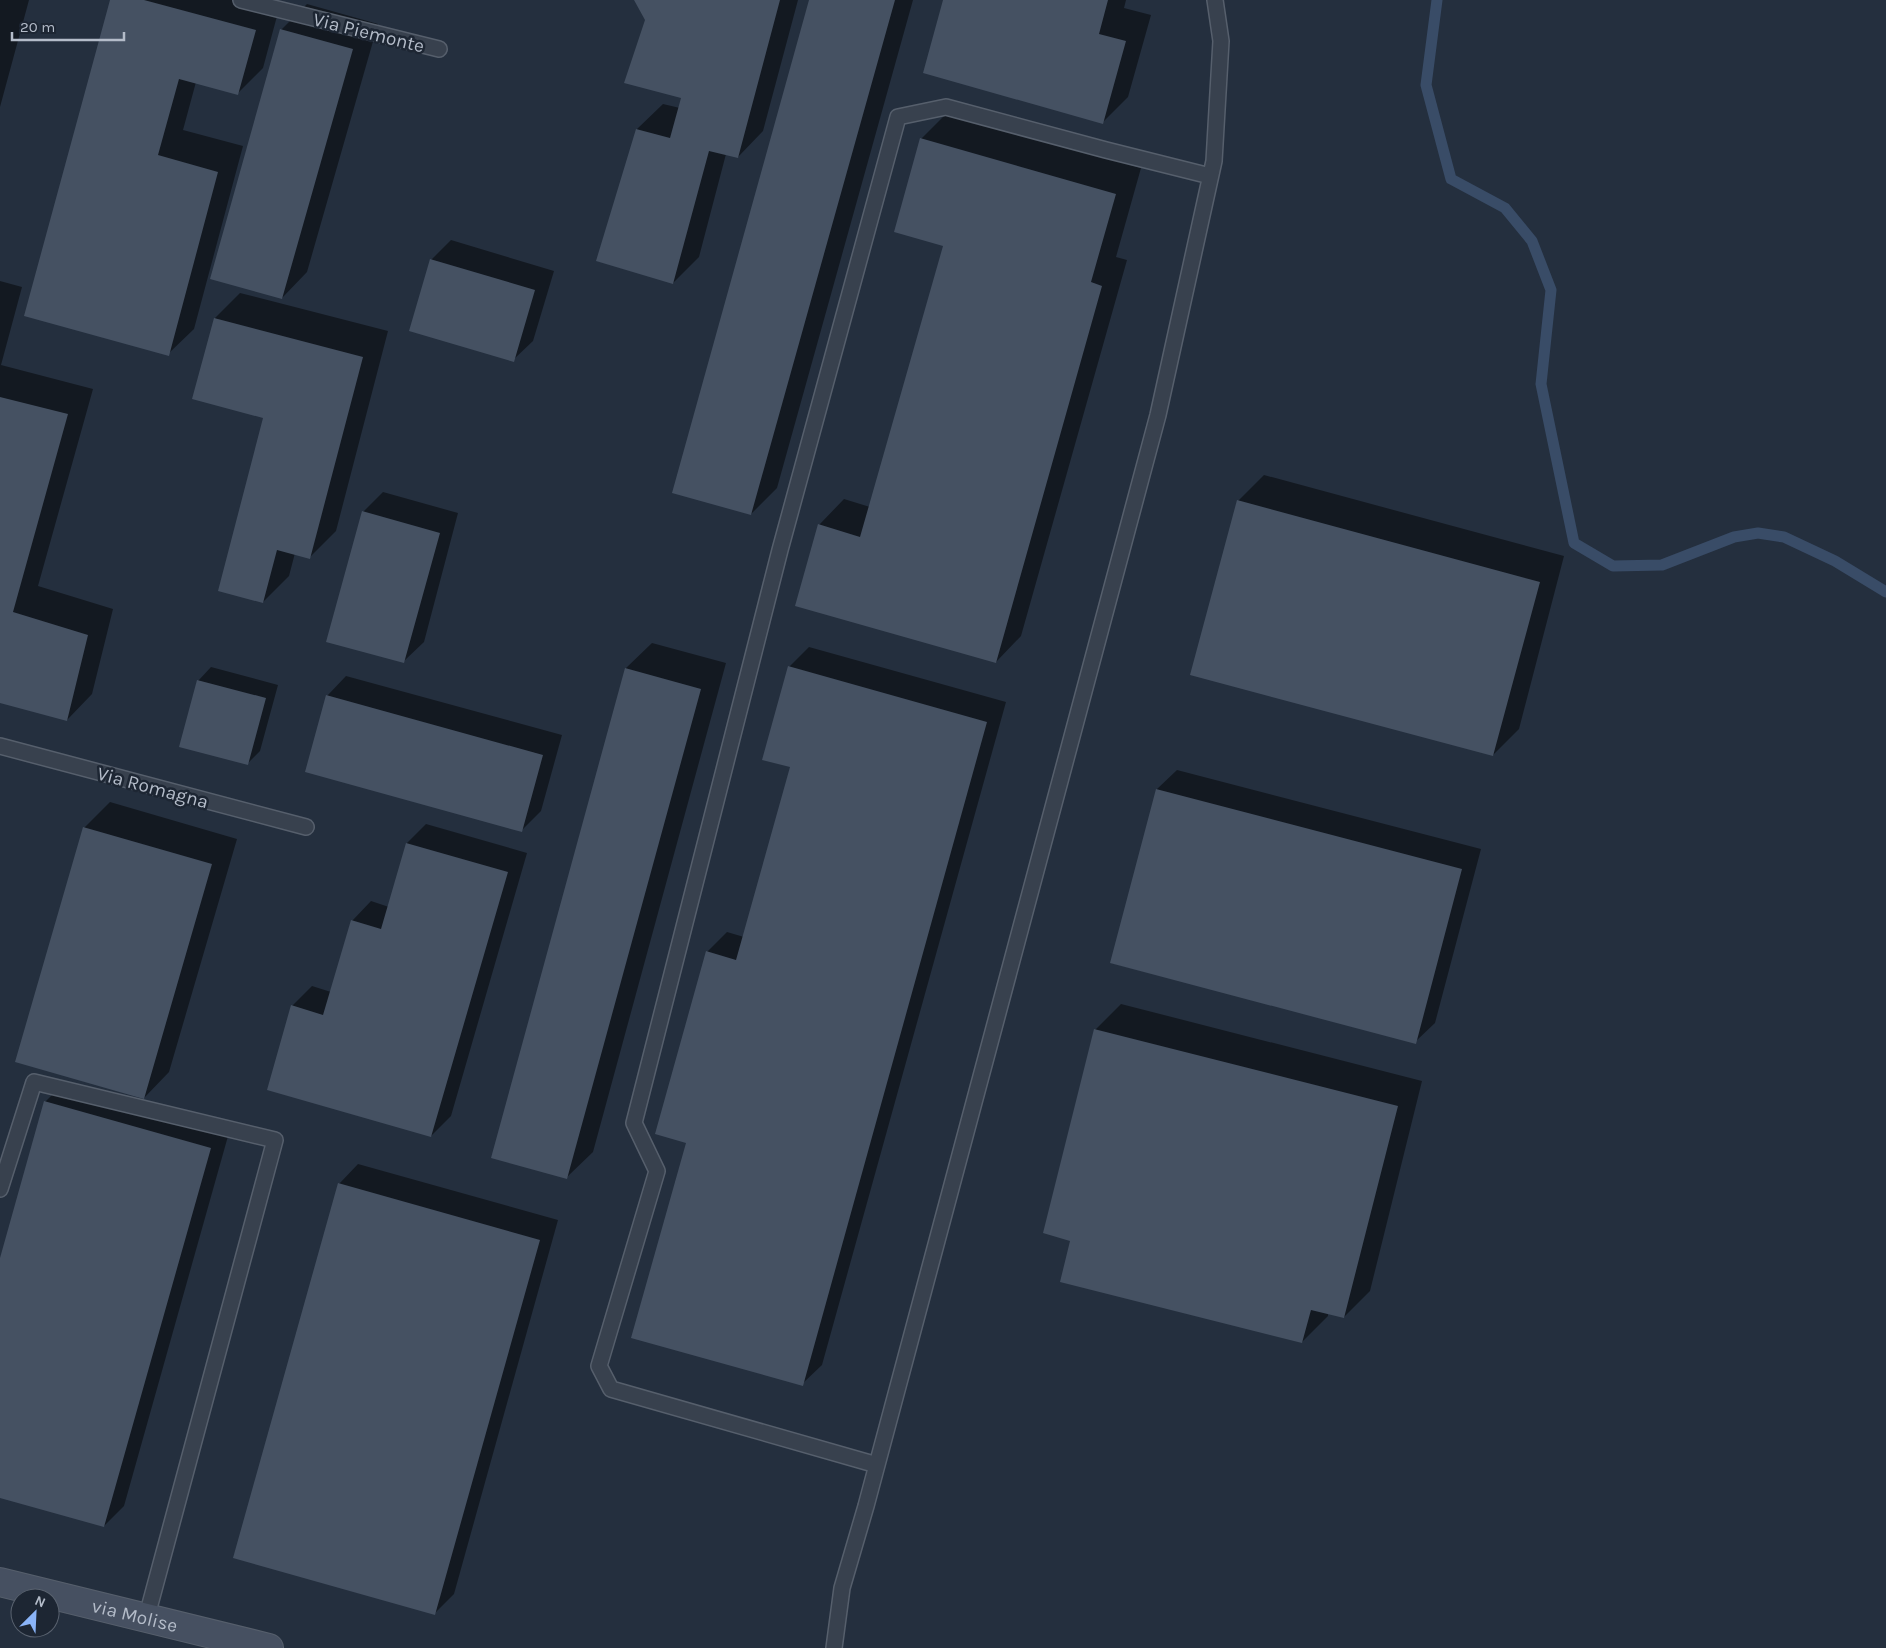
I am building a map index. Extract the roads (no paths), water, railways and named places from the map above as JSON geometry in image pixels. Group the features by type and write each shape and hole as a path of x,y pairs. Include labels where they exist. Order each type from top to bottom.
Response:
{"main road":[{"name":"via Molise","path":"0,1582 145,1624 269,1648"}],"lane":[{"name":"Via Piemonte","path":"241,0 439,49"},
{"path":"834,1648 842,1588 877,1465 1156,422 1214,161 1221,40 1215,0"},
{"path":"877,1465 611,1389 599,1366 657,1171 634,1123 780,550 898,117 946,106 1106,150 1210,176"},
{"name":"Via Romagna","path":"0,746 306,827"},
{"path":"0,1189 34,1082 275,1140 145,1624"}],"waterway":[{"path":"1437,0 1426,85 1451,179 1505,208 1532,241 1551,290 1541,384 1574,543 1613,566 1662,565 1734,537 1758,533 1784,537 1835,561 1886,592"}]}
